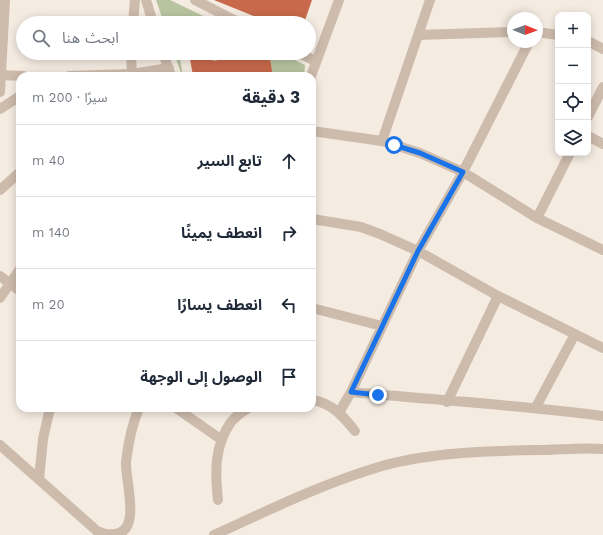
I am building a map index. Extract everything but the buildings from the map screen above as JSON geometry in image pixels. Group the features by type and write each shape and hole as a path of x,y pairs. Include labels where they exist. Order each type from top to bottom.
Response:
{"street":[{"path":"0,92 5,0"},
{"path":"134,16 135,0"},
{"path":"146,0 152,16"},
{"path":"195,0 226,16"},
{"path":"316,58 339,0"},
{"path":"382,141 430,0"},
{"path":"418,35 507,32"},
{"path":"543,33 555,35"},
{"path":"591,43 603,49"},
{"path":"340,411 351,392 418,251 463,172 499,98 526,48"},
{"path":"132,60 132,72"},
{"path":"166,60 170,72"},
{"path":"312,72 315,61"},
{"path":"1,75 16,76"},
{"path":"591,111 603,87"},
{"path":"0,109 16,99"},
{"path":"316,132 382,141 420,153 463,172 537,218 603,250"},
{"path":"591,138 603,144"},
{"path":"537,218 568,156"},
{"path":"0,190 16,176"},
{"path":"316,219 361,227 418,251 498,296 603,348"},
{"path":"0,298 16,275"},
{"path":"0,276 16,288"},
{"path":"447,402 498,296"},
{"path":"316,309 382,326"},
{"path":"536,407 575,334"},
{"path":"351,392 447,402 536,407 603,416"},
{"path":"316,401 340,411 355,431"},
{"path":"39,479 43,439 49,412"},
{"path":"0,445 97,531 109,535 122,532 129,524 130,518 126,462 134,422 138,412"},
{"path":"182,412 222,440"},
{"path":"218,500 216,458 222,440 231,422 243,412"},
{"path":"214,535 265,511 341,480 383,466 412,459 476,453 603,449"}],"green space":[{"path":"156,0 170,0 203,16 162,16"},
{"path":"176,60 180,60 182,72 181,72"},
{"path":"270,60 295,60 305,65 304,72 272,72"}],"route":[{"path":"378,395 351,392 418,251 463,172 420,153 394,145"}]}
